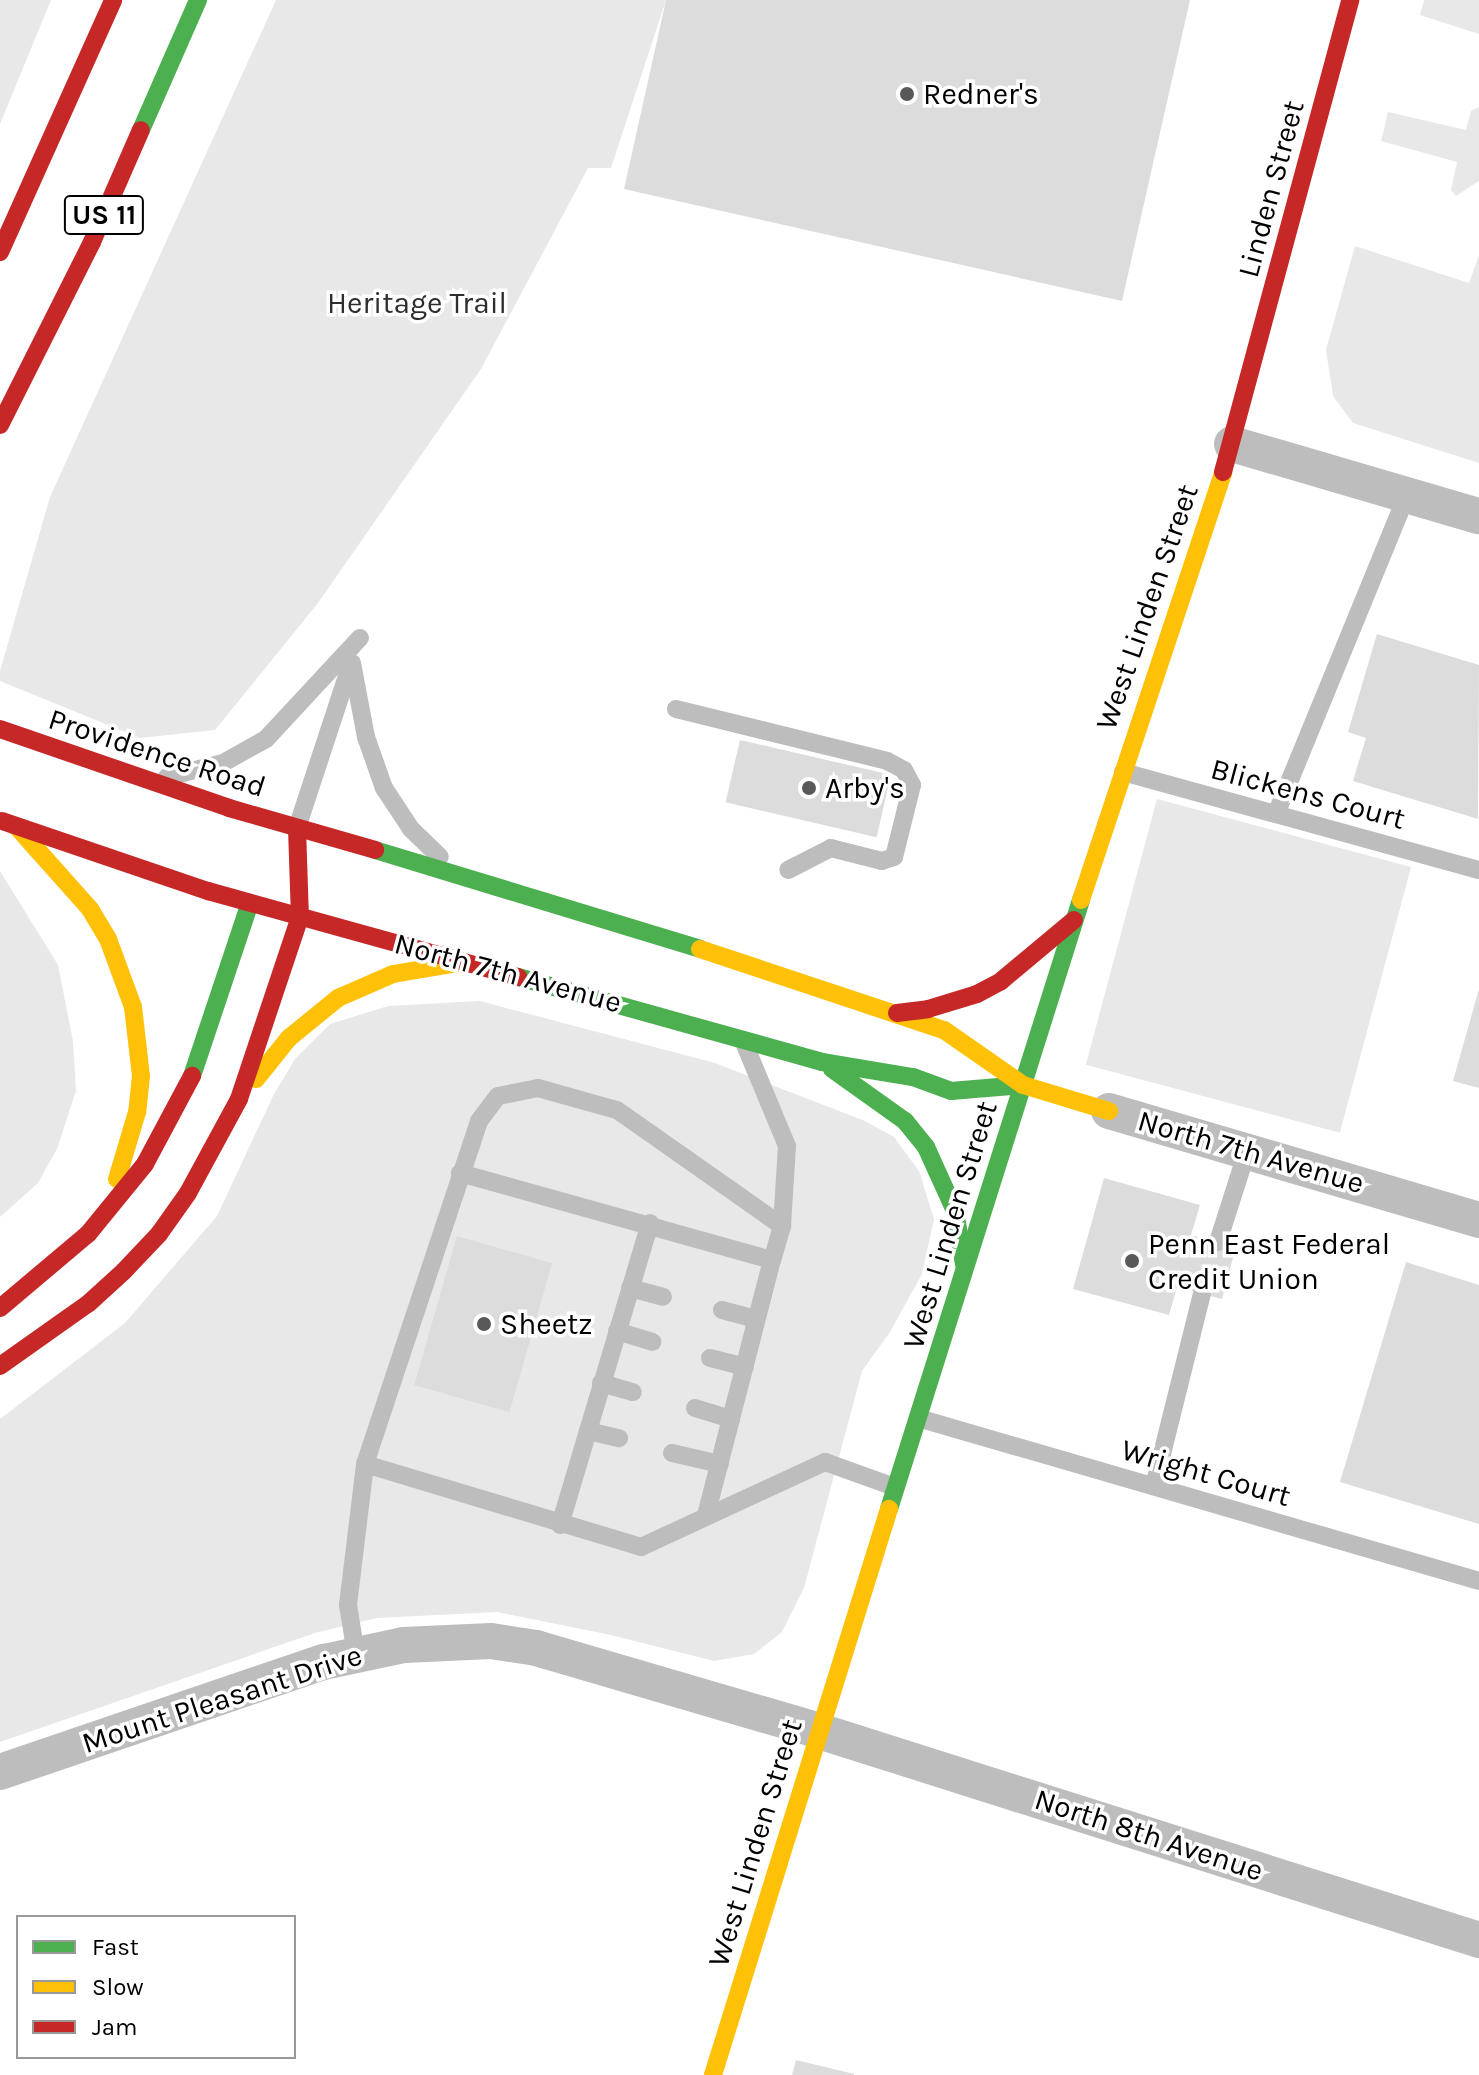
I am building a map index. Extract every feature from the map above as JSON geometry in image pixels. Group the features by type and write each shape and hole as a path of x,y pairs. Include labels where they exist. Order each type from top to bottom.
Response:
{"main road":[{"name":"US 11","path":"0,252 113,0"},
{"name":"US 11","path":"0,425 92,242 198,0"},
{"name":"Linden Street","path":"1246,393 1350,0"},
{"name":"West Linden Street","path":"713,2075 1121,771 1232,444 1246,393"},
{"name":"Providence Road","path":"0,729 144,781 297,828"},
{"path":"9,824 69,881 108,939 130,995 139,1039 141,1076 128,1150 115,1185 88,1234"},
{"name":"North 7th Avenue","path":"9,824 117,863 254,896 300,917 822,1062 913,1077 951,1091 1023,1085"},
{"path":"281,853 297,828"},
{"path":"0,1366 89,1303 159,1234 215,1148 239,1099 300,917 297,828"},
{"name":"North 7th Avenue","path":"297,828 581,910 897,1013 944,1030 1023,1085 1109,1111"},
{"path":"0,1308 88,1234 145,1164 181,1101 208,1033 254,896"},
{"path":"897,1013 928,1009 977,994 1025,963 1074,920"},
{"path":"239,1099 289,1038 311,1016 338,998 393,974 463,962"},
{"path":"822,1062 905,1121 926,1147 955,1211 965,1271"}],"street":[{"path":"1232,444 1479,516"},
{"name":"North 7th Avenue","path":"1109,1111 1479,1220"},
{"name":"Mount Pleasant Drive","path":"0,1772 356,1654 449,1641 491,1641 536,1648 819,1731"},
{"name":"North 8th Avenue","path":"819,1731 1479,1940"}],"lane":[{"path":"1276,814 1407,495"},
{"path":"144,781 199,771 243,755 285,722 360,638 297,828"},
{"path":"352,663 366,737 384,788 411,829 460,875"},
{"path":"676,709 887,761 904,770 912,785 894,857 882,861 831,848 788,870"},
{"name":"Blickens Court","path":"1121,771 1479,870"},
{"path":"706,1515 782,1226 787,1146 742,1038"},
{"path":"356,1654 348,1605 365,1464 460,1173 479,1121 498,1096 538,1088 617,1110 782,1226"},
{"path":"1218,1242 1247,1151"},
{"path":"460,1173 650,1223 772,1260"},
{"path":"560,1525 650,1223"},
{"path":"630,1288 663,1297"},
{"path":"1154,1486 1202,1294"},
{"path":"722,1310 756,1319"},
{"path":"617,1331 652,1342"},
{"path":"710,1358 745,1367"},
{"path":"601,1383 633,1392"},
{"path":"695,1408 731,1419"},
{"name":"Wright Court","path":"918,1418 1479,1581"},
{"path":"588,1431 619,1438"},
{"path":"672,1453 720,1464"},
{"path":"365,1464 641,1547 825,1462 896,1488"}],"green space":[{"path":"0,0 51,0 0,124"},
{"name":"Heritage Trail","path":"276,0 666,0 611,168 588,168 481,369 318,603 215,730 140,738 0,681 0,671 50,497"},
{"path":"1424,0 1479,0 1479,34 1420,15"},
{"path":"1479,107 1479,181 1456,196 1451,190 1457,162 1381,141 1388,112 1466,130 1471,111"},
{"path":"1355,246 1469,283 1479,255 1479,463 1353,423 1333,396 1326,350"},
{"path":"1157,799 1411,867 1340,1133 1086,1065"},
{"path":"0,871 58,965 73,1041 76,1091 57,1149 38,1183 0,1217"},
{"path":"480,1001 715,1063 865,1121 894,1137 919,1171 934,1219 922,1274 890,1332 862,1371 804,1588 782,1632 754,1654 714,1661 611,1635 497,1612 377,1618 315,1633 0,1742 0,1419 125,1323 217,1216 273,1096 295,1059 330,1024 388,1006"}],"building":[{"name":"Redner's","path":"666,0 1190,0 1122,301 624,189"},
{"path":"1377,634 1479,665 1478,819 1353,781 1366,738 1348,732"},
{"name":"Arby's","path":"740,740 891,775 877,837 726,802"},
{"path":"1479,989 1479,1088 1453,1081"},
{"name":"Penn East Federal Credit Union","path":"1104,1178 1200,1205 1191,1235 1236,1246 1222,1299 1177,1287 1169,1315 1073,1289"},
{"name":"Sheetz","path":"457,1236 552,1263 509,1412 414,1385"},
{"path":"1406,1262 1479,1285 1479,1524 1340,1482"},
{"path":"796,2060 854,2074 854,2075 792,2075"}],"traffic: fast":[{"path":"141,130 198,0"},
{"path":"375,850 700,949"},
{"path":"889,1509 1081,900"},
{"path":"192,1076 250,903"},
{"path":"518,977 822,1062 913,1077 951,1091 1023,1085"},
{"path":"832,1069 905,1121 926,1147 955,1211 964,1264"}],"traffic: slow":[{"path":"1081,900 1223,472"},
{"path":"17,827 90,909 108,939 133,1007 141,1076 137,1112 117,1179"},
{"path":"700,949 944,1030 1023,1085 1109,1111"},
{"path":"256,1079 289,1038 338,998 393,974 463,962"},
{"path":"713,2075 889,1509"}],"traffic: jam":[{"path":"0,252 113,0"},
{"path":"1223,472 1350,0"},
{"path":"0,425 92,242 141,130"},
{"path":"0,729 229,808 375,850"},
{"path":"2,821 208,891 518,977"},
{"path":"297,828 300,917"},
{"path":"0,1366 89,1303 124,1271 159,1234 188,1193 239,1099 300,917"},
{"path":"897,1013 928,1009 977,994 1001,981 1074,920"},
{"path":"0,1308 88,1234 145,1164 192,1076"}],"place":[{"name":"Redner's","path":"907,94"},
{"name":"Arby's","path":"809,788"},
{"name":"Penn East Federal Credit Union","path":"1132,1261"},
{"name":"Sheetz","path":"484,1324"}]}
